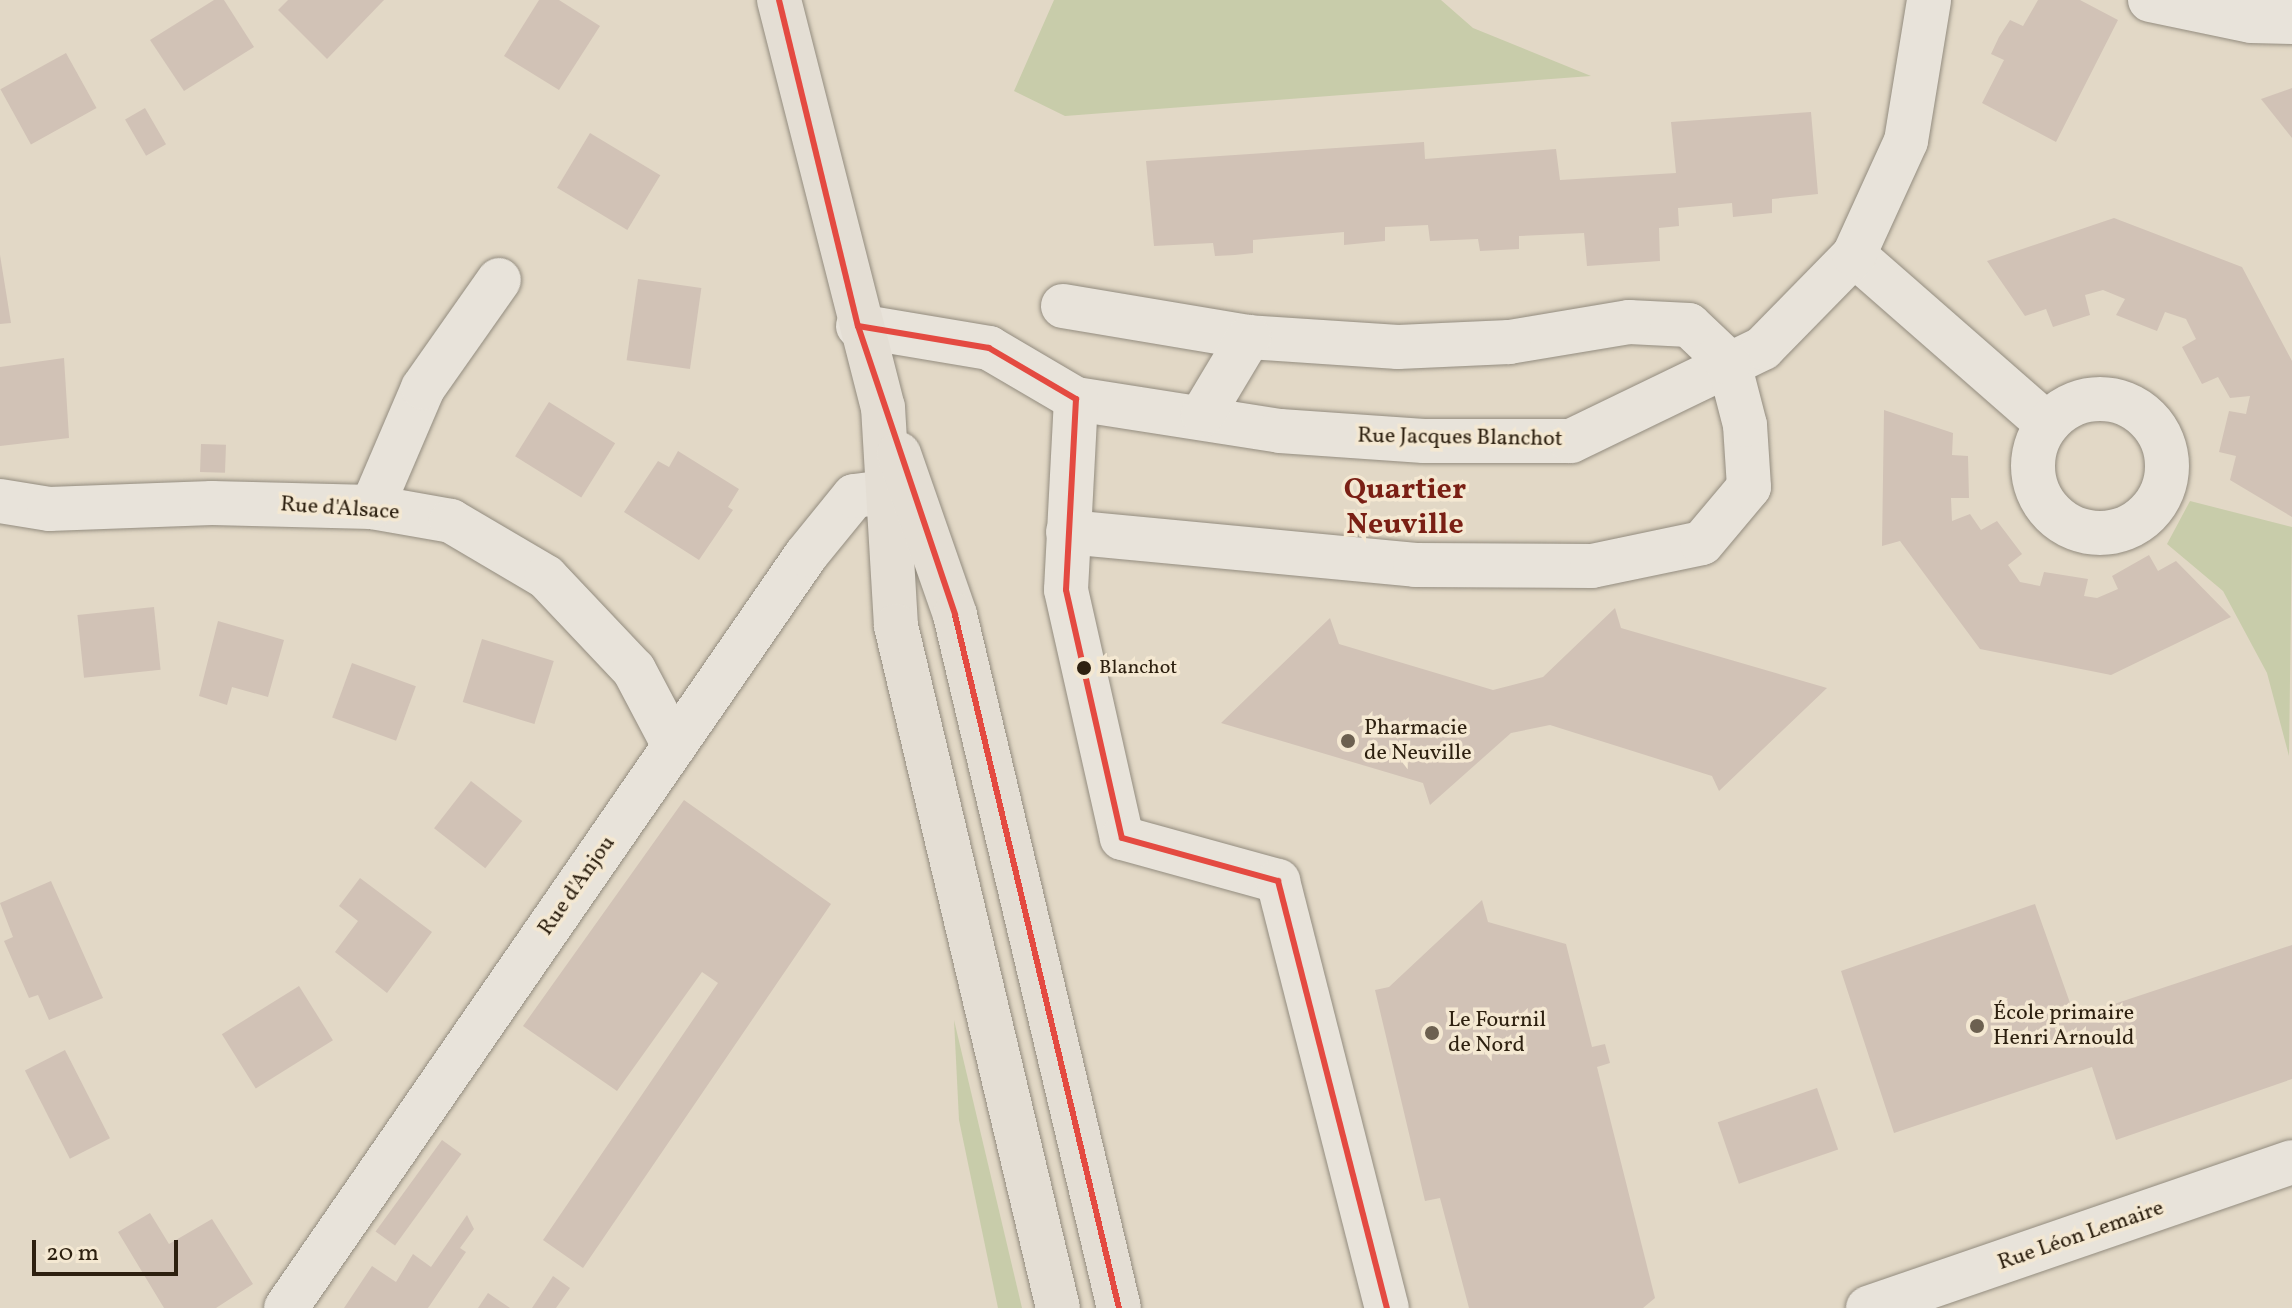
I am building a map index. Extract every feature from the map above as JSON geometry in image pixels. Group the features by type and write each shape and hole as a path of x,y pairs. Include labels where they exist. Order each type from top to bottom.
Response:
{"main road":[{"path":"779,0 858,326 955,615 1119,1308"},
{"path":"883,407 896,626 1058,1308"}],"street":[{"name":"Rue Jacques Blanchot","path":"1076,399 1203,414 1280,431 1395,439 1571,441 1678,394 1729,363 1763,348 1854,255 1906,141 1929,0"},
{"path":"2150,0 2251,21 2292,22"},
{"path":"1854,255 2047,424"},
{"path":"372,507 423,388 499,280"},
{"path":"1063,306 1249,337 1398,347 1509,342 1629,322 1689,325 1729,363 1745,425 1749,487 1702,543 1592,566 1415,565 1068,532"},
{"path":"858,326 989,348 1076,399 1066,590 1122,838 1278,881 1387,1308"},
{"path":"1203,414 1249,337"},
{"name":"Rue d'Anjou","path":"286,1308 674,746 854,496 886,492"},
{"name":"Rue d'Alsace","path":"0,501 49,509 212,503 372,507 451,521 546,577 634,670 674,746"},
{"name":"Rue Léon Lemaire","path":"1882,1306 2292,1162"}],"green space":[{"path":"1054,0 1441,0 1473,28 1591,76 1065,116 1014,91"},
{"path":"2190,501 2292,527 2289,756 2267,673 2223,591 2167,544"},
{"path":"954,1020 1022,1308 998,1308 959,1120"}],"building":[{"path":"214,0 224,0 254,47 184,91 150,40"},
{"path":"288,0 384,0 327,59 278,10"},
{"path":"539,0 559,0 600,26 559,90 504,56"},
{"path":"2038,0 2080,0 2118,20 2056,142 1982,103 2004,60 1991,54 1999,37 2010,20 2023,26"},
{"path":"66,53 97,108 31,144 0,89"},
{"path":"2292,88 2292,138 2261,99"},
{"path":"145,108 166,144 146,156 125,120"},
{"path":"1811,112 1818,194 1772,199 1772,213 1733,217 1732,203 1678,208 1679,226 1659,228 1660,261 1587,266 1584,233 1519,236 1519,249 1480,251 1478,239 1430,241 1428,225 1385,227 1385,241 1344,245 1344,232 1253,240 1253,253 1235,255 1215,256 1213,243 1154,246 1146,161 1424,142 1425,159 1556,149 1560,180 1676,173 1671,122"},
{"path":"590,133 660,175 627,230 557,188"},
{"path":"2114,218 2242,267 2292,361 2292,517 2230,480 2236,456 2219,452 2229,411 2246,414 2250,396 2230,398 2218,377 2202,384 2182,347 2196,339 2186,319 2165,312 2157,331 2116,315 2125,299 2103,290 2085,295 2090,315 2053,327 2046,309 2025,316 1987,261"},
{"path":"0,255 11,323 0,324"},
{"path":"638,279 701,288 690,369 627,360"},
{"path":"64,358 69,438 0,446 0,367"},
{"path":"549,402 615,443 581,498 515,456"},
{"path":"1884,410 1953,433 1952,455 1968,456 1969,498 1951,498 1952,521 1970,514 1981,530 1997,521 2022,554 2008,565 2020,582 2040,586 2044,572 2088,579 2084,596 2097,598 2118,589 2112,576 2149,555 2158,571 2176,561 2231,617 2111,675 1980,649 1900,541 1882,546"},
{"path":"201,444 226,445 225,473 200,472"},
{"path":"678,451 739,489 728,507 733,510 699,560 624,512 658,461 669,467"},
{"path":"154,607 161,670 84,678 77,615"},
{"path":"1615,608 1621,628 1827,688 1719,791 1712,776 1550,725 1511,733 1430,805 1423,783 1221,723 1330,618 1339,644 1493,690 1543,677"},
{"path":"218,621 284,640 268,697 232,687 227,705 199,696"},
{"path":"482,639 554,661 534,724 463,702"},
{"path":"352,663 416,686 396,741 332,718"},
{"path":"471,781 522,821 485,868 434,828"},
{"path":"684,800 831,904 583,1268 543,1240 718,983 702,972 617,1091 523,1026"},
{"path":"360,878 432,932 387,993 335,952 358,921 339,906"},
{"path":"51,881 103,998 49,1020 38,995 29,998 4,941 13,937 0,903"},
{"path":"1482,900 1488,922 1566,944 1592,1047 1605,1044 1610,1063 1597,1067 1655,1298 1643,1308 1469,1308 1440,1198 1425,1201 1375,990 1389,987"},
{"path":"2035,904 2075,1017 2292,945 2292,1079 2116,1140 2092,1067 1894,1133 1841,971"},
{"path":"299,986 333,1040 256,1088 222,1034"},
{"path":"65,1050 110,1138 70,1159 25,1070"},
{"path":"1817,1088 1838,1149 1739,1184 1718,1122"},
{"path":"442,1140 461,1154 395,1246 376,1231"},
{"path":"150,1213 169,1244 212,1219 253,1284 216,1308 164,1308 118,1232"},
{"path":"467,1215 474,1229 460,1248 466,1252 428,1308 344,1308 372,1266 396,1282 413,1254 431,1267"},
{"path":"553,1276 570,1288 556,1308 532,1308"},
{"path":"488,1293 510,1308 478,1308"}],"transit line":[{"path":"779,0 858,326 955,615 1119,1308"},
{"path":"858,326 989,348 1076,399"},
{"path":"1076,399 1066,590 1122,838"},
{"path":"1122,838 1278,881 1387,1308"}],"place":[{"name":"Blanchot","path":"1084,668"},
{"name":"Pharmacie de Neuville","path":"1348,741"},
{"name":"École primaire Henri Arnould","path":"1977,1026"},
{"name":"Le Fournil de Nord","path":"1432,1033"}],"district":[{"name":"Quartier Neuville","path":"1405,507"}]}
